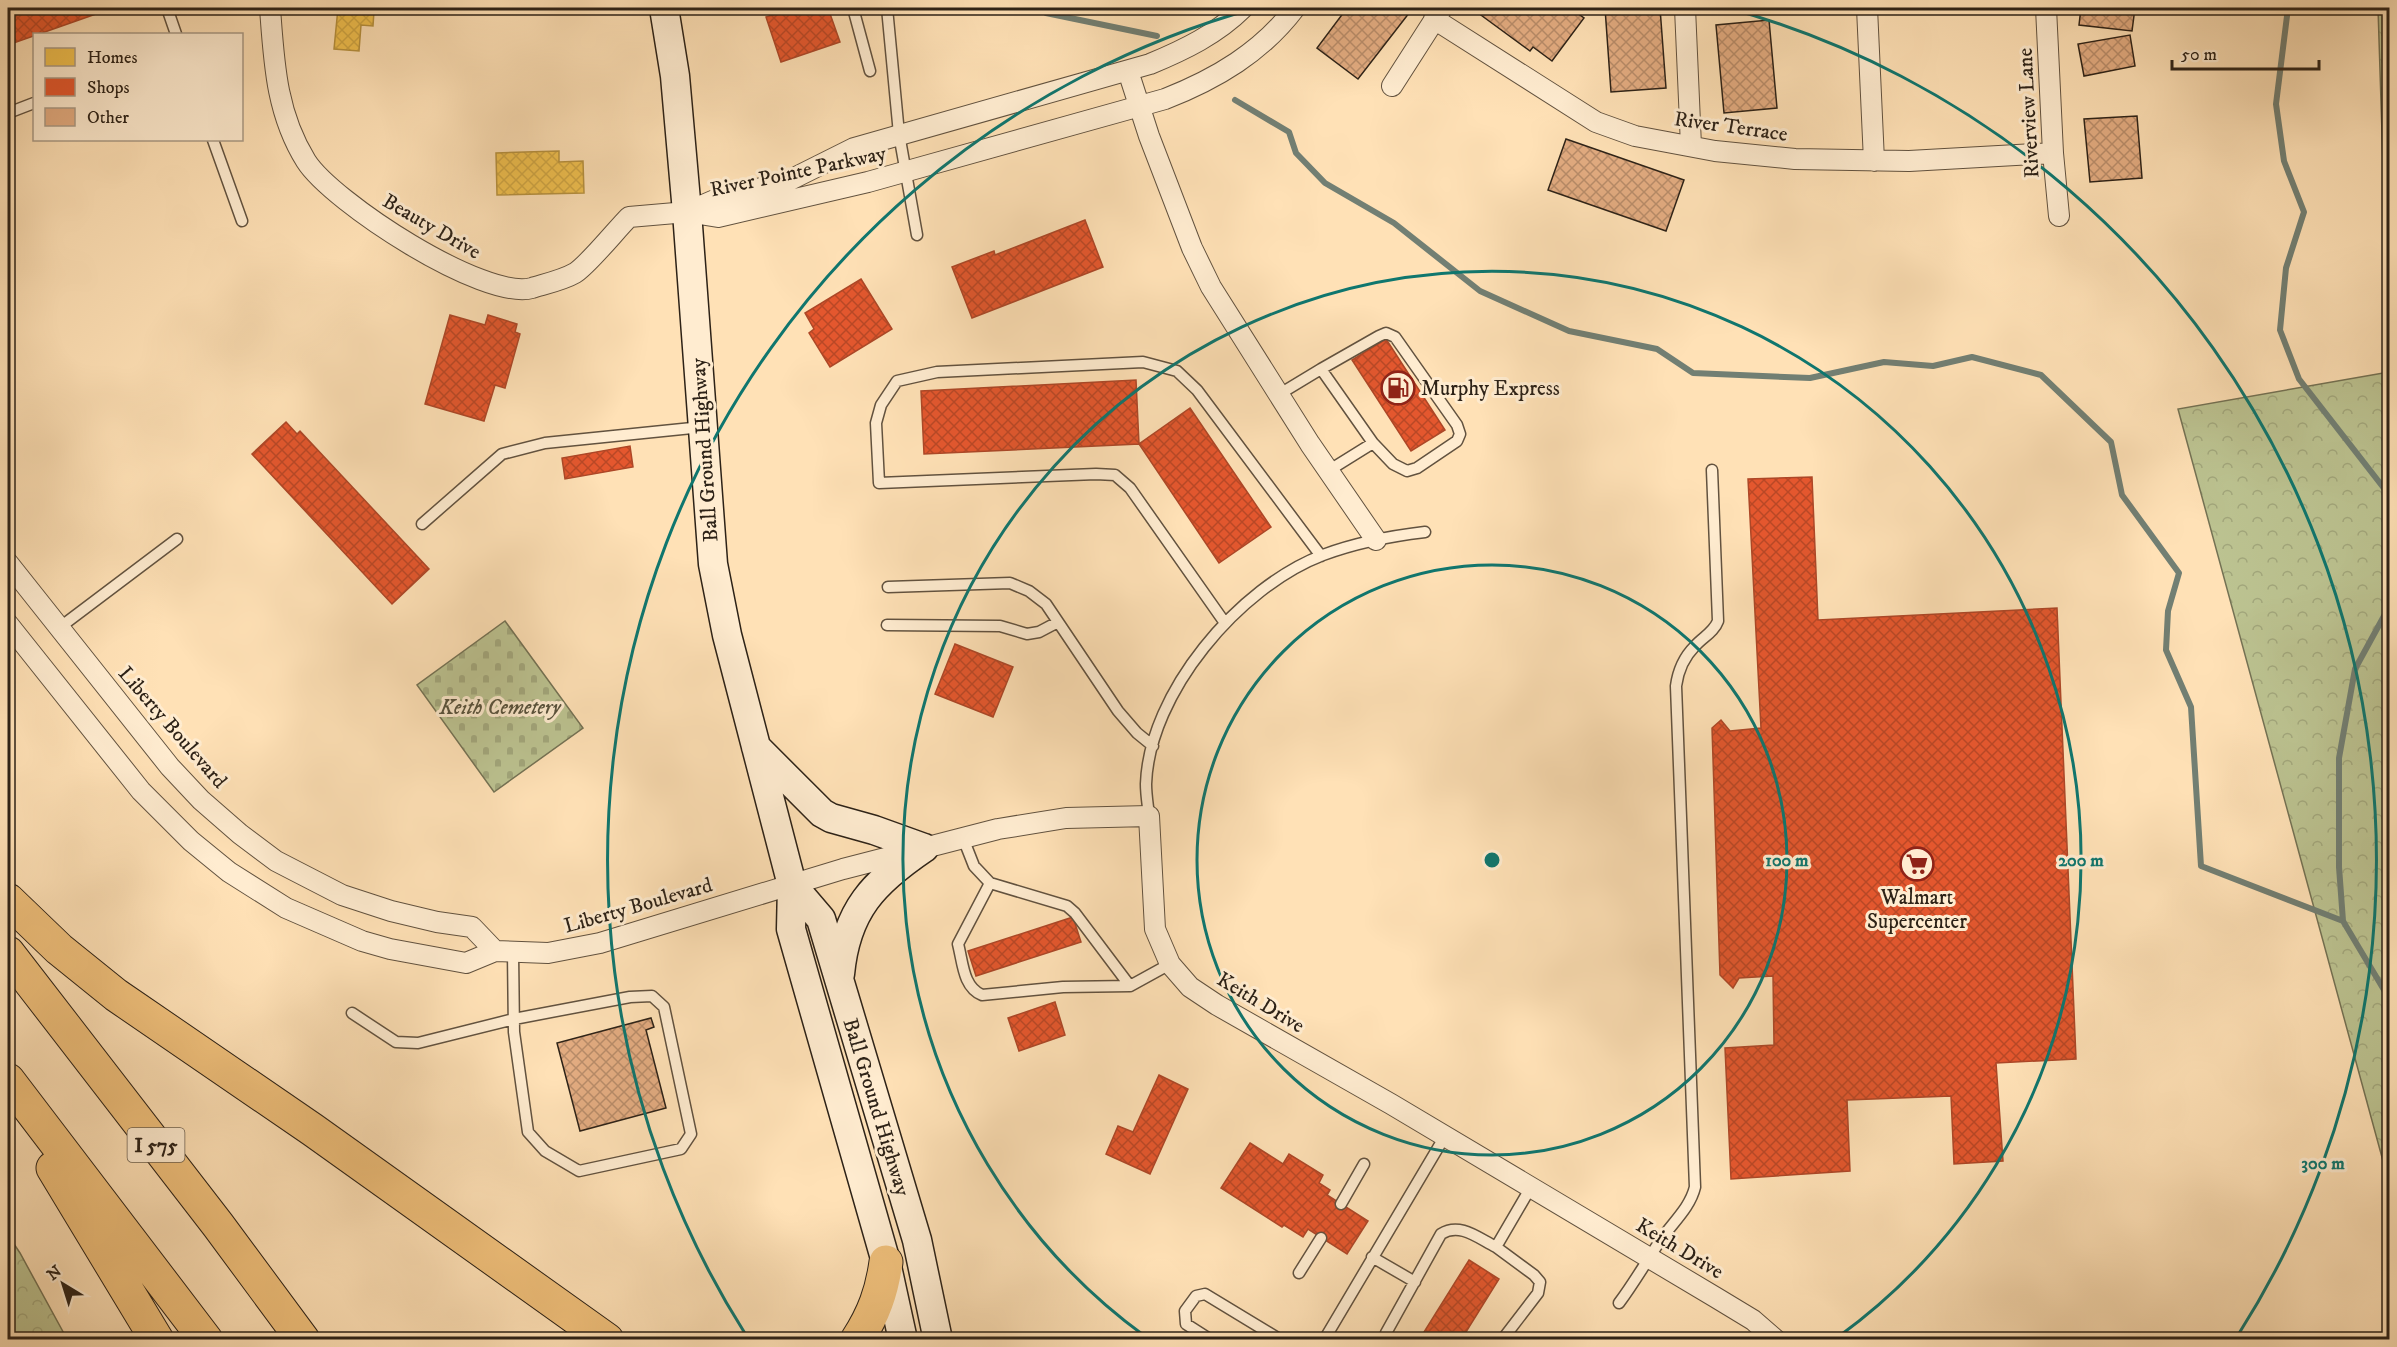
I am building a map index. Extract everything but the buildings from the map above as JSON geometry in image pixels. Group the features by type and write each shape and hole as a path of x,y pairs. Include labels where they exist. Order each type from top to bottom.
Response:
{"highway":[{"path":"8,900 59,949 116,995 313,1130 607,1340"},
{"name":"I 575","path":"8,953 218,1225 303,1340"},
{"path":"8,1080 206,1340"},
{"path":"8,1092 157,1340"},
{"path":"857,1340 870,1320 882,1292 886,1262"}],"main road":[{"name":"Ball Ground Highway","path":"664,8 675,76 687,212 713,564 727,635 792,885 790,929 886,1262 903,1340"},
{"path":"755,747 822,813 831,818 924,848"},
{"path":"840,982 843,950 856,914 868,896 885,878 924,848"},
{"name":"Ball Ground Highway","path":"792,885 821,919 917,1240 938,1340"}],"street":[{"name":"Beauty Drive","path":"270,8 274,65 282,108 308,163 332,189 365,215 449,267 488,284 529,289 576,272 620,218 687,212"},
{"name":"River Pointe Parkway","path":"687,212 717,199 786,182 854,148 1128,70 1180,52 1214,33 1243,8"},
{"name":"River Pointe Parkway","path":"687,212 718,217 905,172 1139,107 1201,85 1234,66 1263,43 1295,8"},
{"path":"1685,8 1691,146"},
{"path":"1867,8 1874,161"},
{"name":"Riverview Lane","path":"2046,8 2053,153 2059,216"},
{"path":"1392,86 1438,13"},
{"name":"River Terrace","path":"1438,13 1596,122 1635,136 1691,146 1795,159 1874,161 2053,153"},
{"path":"1128,70 1139,107 1201,267 1218,300 1328,471 1377,540"},
{"name":"Liberty Boulevard","path":"8,563 170,767 201,800 240,834 276,861 334,891 369,906 437,922 472,927 504,952"},
{"name":"Liberty Boulevard","path":"8,624 156,807 191,841 247,885 315,922 362,941 390,949 465,963 504,952 548,953 581,948 792,885"},
{"path":"792,885 998,829 1066,818 1149,816"},
{"name":"Keith Drive","path":"1149,816 1155,929 1170,964 1190,987 1217,1005 1445,1136 1650,1258 1752,1320 1776,1340"}],"lane":[{"path":"167,8 176,33"},
{"path":"853,8 870,72"},
{"path":"887,8 899,134 916,235"},
{"path":"8,113 33,103"},
{"path":"213,141 242,221"},
{"path":"1278,395 1321,369 1386,333 1395,337 1457,426 1460,434 1457,441 1417,468 1407,471 1393,464 1373,443 1321,369"},
{"path":"1225,623 1130,488 1115,475 879,483 876,423 881,405 897,381 937,372 1143,362 1177,371 1197,390 1322,556"},
{"path":"422,524 502,454 545,443 702,427"},
{"path":"1328,471 1373,443"},
{"path":"1619,1303 1668,1229 1693,1197 1695,1187 1676,686 1678,675 1687,656 1696,644 1715,628 1718,621 1712,470"},
{"path":"1149,816 1146,784 1158,728 1192,663 1225,623 1242,607 1281,578 1322,556 1377,540 1425,532"},
{"path":"59,628 177,539"},
{"path":"888,587 1010,583 1038,596 1046,604 1118,711 1137,733 1154,746"},
{"path":"887,625 1000,626 1027,634 1039,632 1058,622"},
{"path":"963,838 974,866 990,883 1067,906 1075,913 1130,986"},
{"path":"990,883 958,944 969,985 973,991 982,995 1063,987 1130,986 1170,964"},
{"path":"352,1013 396,1042 418,1043 514,1019 630,997 652,996 664,1008 691,1134 681,1149 579,1171 545,1151 528,1132 514,1019 504,952"},
{"path":"1324,1340 1445,1136"},
{"path":"1341,1204 1364,1164"},
{"path":"1496,1247 1531,1187"},
{"path":"1386,1340 1386,1333 1442,1234 1450,1229 1460,1229 1496,1247 1540,1282 1538,1293 1502,1340"},
{"path":"1299,1273 1321,1238"},
{"path":"1372,1257 1415,1282"},
{"path":"1211,1340 1186,1324 1185,1311 1196,1296 1205,1294 1280,1339"}],"green space":[{"path":"2378,8 2390,8 2389,352"},
{"path":"2390,372 2389,1183 2178,409"},
{"name":"Keith Cemetery","path":"505,621 583,728 494,792 417,685"},
{"path":"8,1235 20,1253 67,1339 8,1339"}],"waterway":[{"path":"1040,8 1046,13 1157,36"},
{"path":"2288,8 2276,104 2284,161 2304,212 2286,268 2280,330 2299,379 2390,496"},
{"path":"1235,100 1289,132 1296,153 1325,183 1394,223 1480,291 1569,331 1657,349 1693,373 1810,378 1884,362 1933,366 1972,357 2041,375 2111,442 2122,495 2179,573 2168,611 2166,650 2191,707 2201,866 2343,921"},
{"path":"2390,605 2355,669 2339,758 2339,867 2343,921 2390,1000"},
{"path":"8,1337 13,1340"}],"place":[{"name":"Murphy Express","path":"1398,388"},
{"name":"Walmart Supercenter","path":"1917,864"}]}
